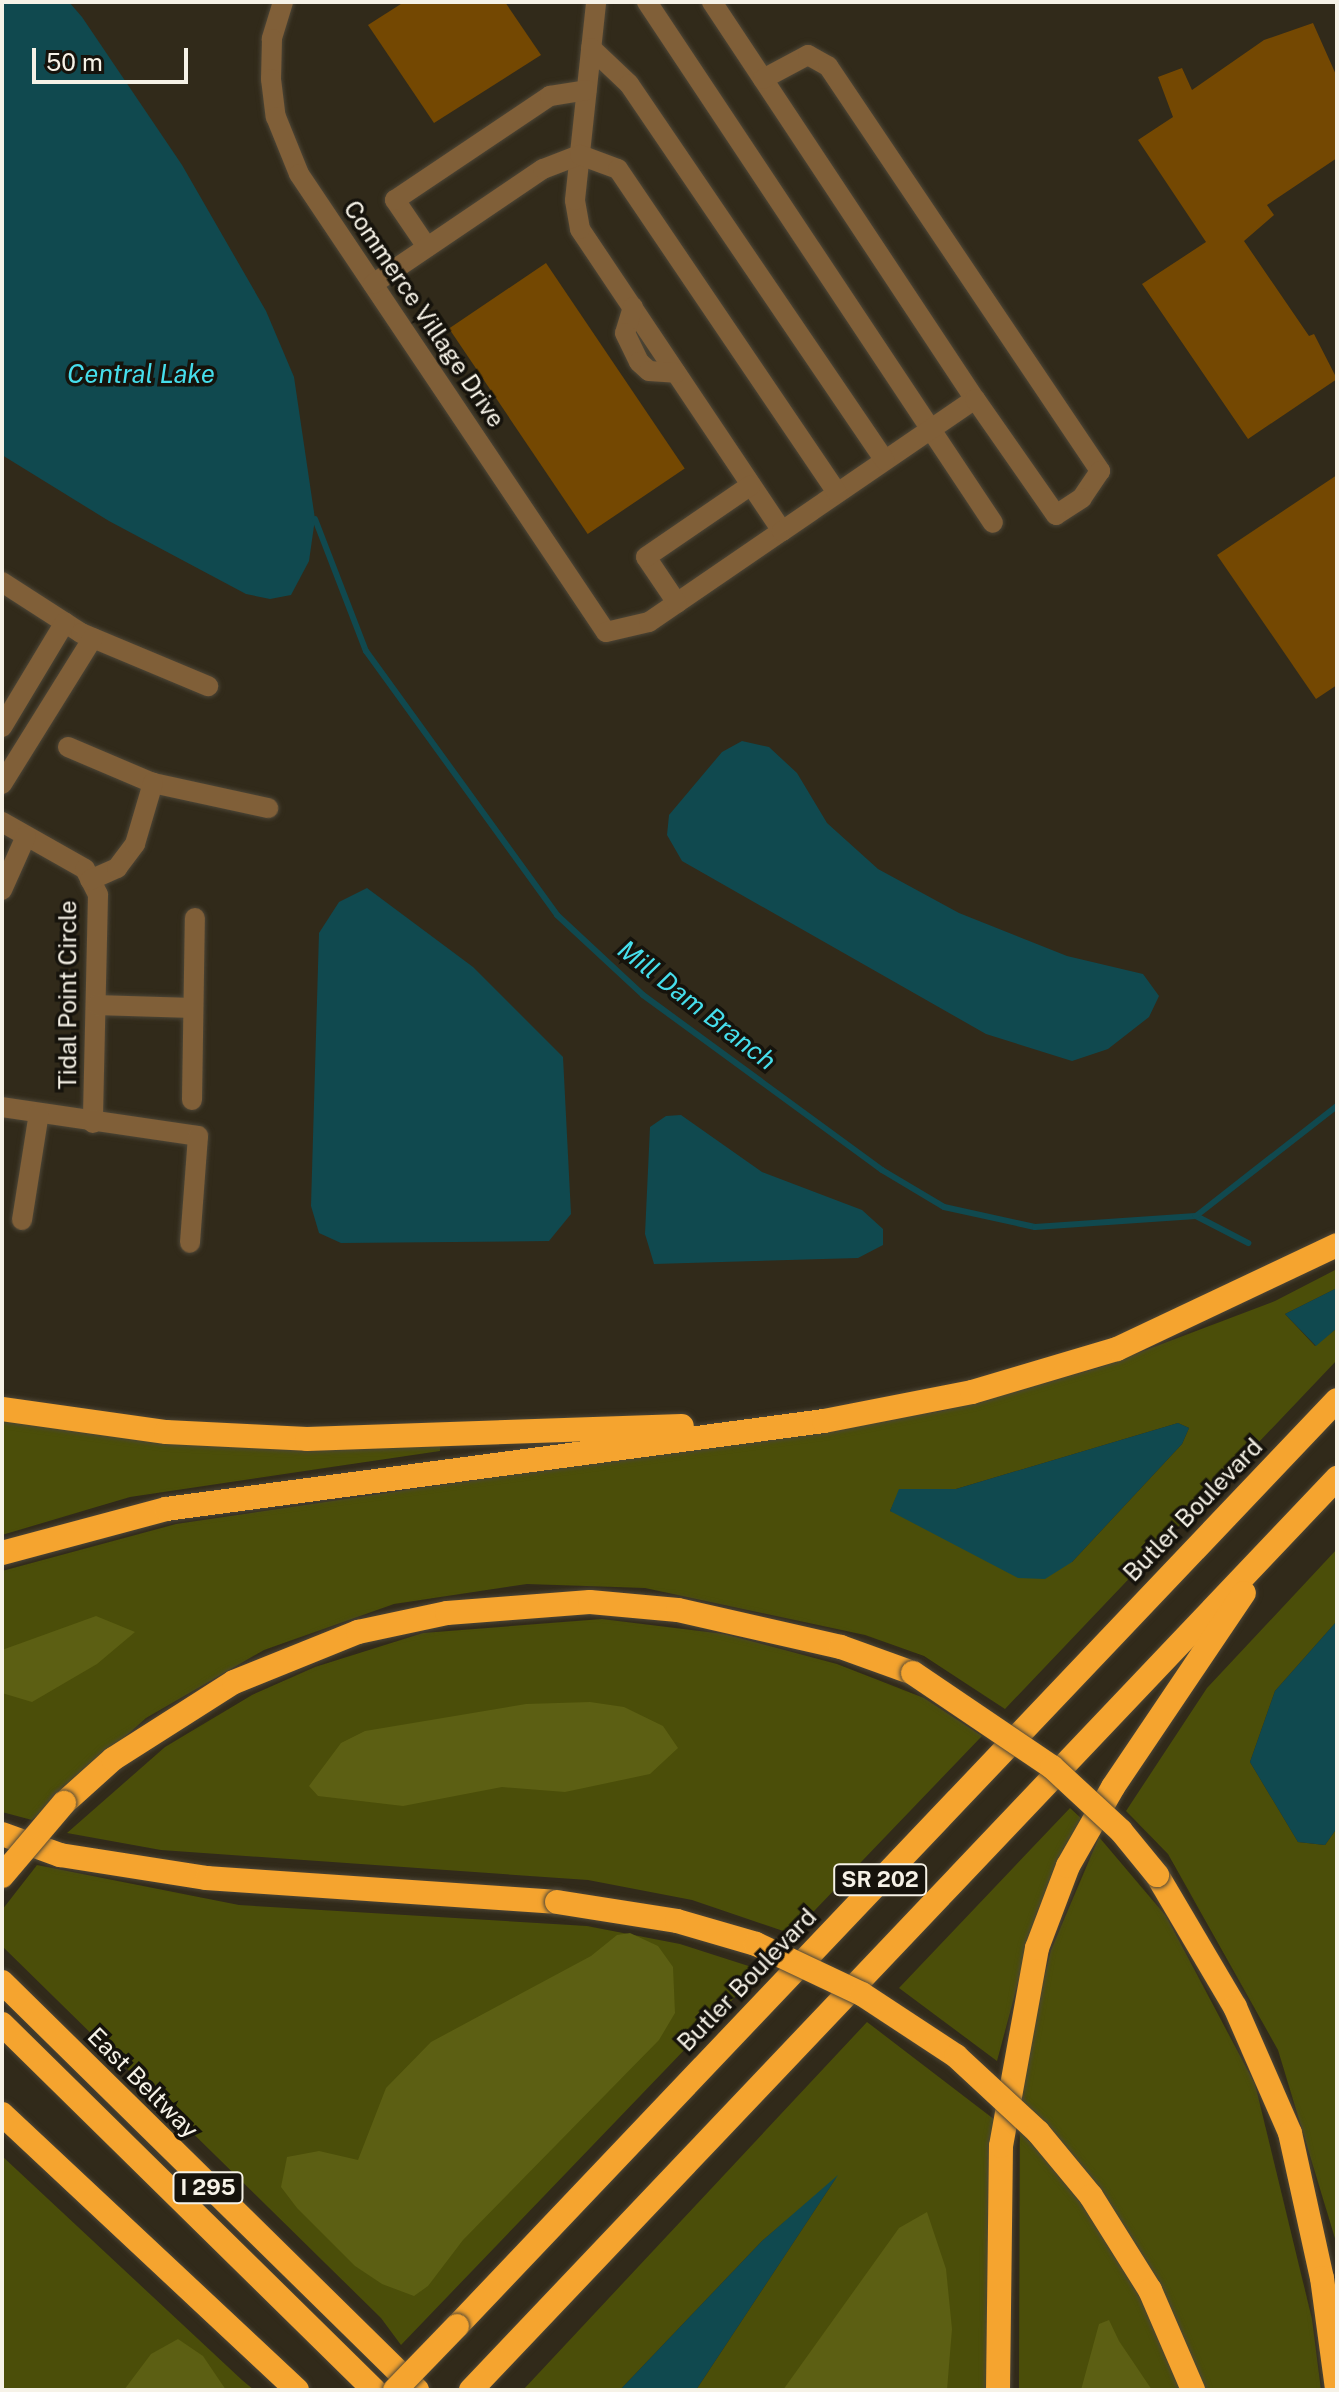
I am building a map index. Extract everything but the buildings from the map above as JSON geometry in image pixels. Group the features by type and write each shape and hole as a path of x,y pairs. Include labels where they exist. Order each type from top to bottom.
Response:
{"highway":[{"path":"2,1553 166,1509 824,1421 972,1392 1117,1349 1337,1245"},
{"name":"Butler Boulevard","path":"395,2390 1337,1400"},
{"path":"2,1409 166,1432 307,1439 824,1421"},
{"name":"SR 202","path":"471,2390 1337,1478"},
{"path":"998,2390 1001,2146 1037,1948 1068,1866 1113,1787 1289,1528"},
{"path":"2,1876 64,1803 123,1752 234,1682 358,1632 447,1613 574,1602 678,1610 841,1647 913,1673 1052,1767 1121,1831 1157,1875 1249,2034 1290,2133 1322,2278 1337,2389"},
{"path":"2,1834 60,1855 207,1878 557,1902 677,1921 756,1944 851,1988 956,2056 1013,2107 1091,2196 1150,2290 1193,2390"},
{"name":"East Beltway","path":"2,1982 417,2390"},
{"name":"I 295","path":"2,2024 374,2390"},
{"path":"2,2114 297,2390"}],"street":[{"path":"596,2 580,155 580,229 782,531"},
{"path":"647,2 993,523"},
{"path":"712,2 763,79 975,399 1056,515 1082,498 1100,471 828,66 808,55 763,79"},
{"name":"Commerce Village Drive","path":"278,3 272,39 276,117 299,174 606,632 649,622 677,603"},
{"path":"591,48 629,84 885,460"},
{"path":"427,247 395,200 550,96 587,90"},
{"path":"373,284 543,169 580,155 618,169 837,493"},
{"path":"751,485 646,557 677,603 975,399"},
{"path":"2,582 93,638 208,686"},
{"path":"2,727 65,622"},
{"path":"2,784 93,638"},
{"path":"26,688 51,704"},
{"path":"68,747 153,783 268,808"},
{"path":"90,880 117,868 135,844 153,783"},
{"name":"Tidal Point Circle","path":"2,822 85,869 98,895 93,1123"},
{"path":"2,890 26,836"},
{"path":"192,1100 195,918"},
{"path":"97,1005 192,1008"},
{"path":"2,1107 93,1123 198,1136 190,1243"},
{"path":"22,1220 39,1113"}],"shaded area":[{"path":"1337,1269 1337,1288 1285,1314 1315,1346 1337,1328 1337,1360 1005,1709 924,1656 865,1635 645,1588 527,1584 394,1604 264,1650 146,1718 32,1820 2,1812 2,1571 176,1524 942,1411 1101,1367 1275,1301","holes":["1178,1423 1189,1428 1182,1444 1072,1562 890,1511 900,1489 956,1489"]},
{"path":"2,1416 440,1444 440,1451 130,1497 2,1535"},
{"path":"1337,1549 1337,1621 1275,1691 1250,1762 1298,1842 1325,1845 1337,1828 1337,2245 1278,2050 1168,1854 1126,1811 1207,1688"},
{"path":"96,1616 135,1632 97,1664 32,1702 2,1693 2,1650"},
{"path":"602,1619 724,1634 837,1664 924,1698 982,1736 792,1934 692,1900 588,1880 161,1850 67,1833 165,1747 252,1695 315,1667 423,1633"},
{"path":"590,1702 624,1707 663,1726 678,1748 650,1774 565,1792 502,1787 403,1806 318,1796 309,1786 341,1743 365,1731 526,1704"},
{"path":"1070,1808 1083,1820 1037,1912 997,2061 899,1988"},
{"path":"1099,1837 1166,1916 1255,2084 1312,2319 1321,2390 1019,2390 1020,2073 1051,1950"},
{"path":"37,1865 239,1905 587,1926 680,1944 761,1970 401,2345 381,2318 2,1946 2,1910"},
{"path":"630,1933 658,1946 673,1967 675,2013 659,2040 463,2240 428,2286 414,2296 382,2284 355,2266 297,2208 281,2187 287,2157 319,2151 358,2160 386,2088 431,2042 591,1956 617,1935"},
{"path":"867,2022 995,2120 991,2390 696,2390 836,2178 762,2241 620,2390 523,2390"},
{"path":"2,2156 242,2380 254,2390 2,2390"},
{"path":"927,2212 946,2269 952,2329 947,2390 783,2390 899,2228"},
{"path":"1109,2320 1119,2341 1152,2390 1081,2390 1099,2324"},
{"path":"178,2339 203,2356 226,2390 124,2390 151,2354"}],"water":[{"name":"Central Lake","path":"2,2 69,2 82,17 182,165 266,311 294,377 315,519 309,561 291,595 270,599 246,594 109,521 2,455"},
{"path":"742,741 769,747 797,773 827,823 878,869 959,913 1067,956 1143,974 1159,996 1149,1017 1108,1049 1072,1061 986,1034 682,861 667,835 669,815 722,752"},
{"path":"367,888 473,967 563,1057 571,1214 549,1241 341,1243 319,1233 311,1206 319,933 339,902"},
{"path":"681,1115 762,1172 862,1210 883,1229 883,1245 858,1258 654,1264 645,1234 650,1127 666,1116"},
{"path":"1337,1288 1337,1328 1316,1346 1285,1314"},
{"path":"1178,1423 1189,1428 1182,1444 1072,1562 1045,1579 1018,1578 890,1511 899,1489 956,1489"},
{"path":"1337,1621 1337,1828 1325,1845 1298,1842 1250,1762 1275,1691"},
{"path":"838,2175 696,2390 620,2390 762,2241"}],"waterway":[{"name":"Mill Dam Branch","path":"315,519 366,651 557,915 643,995 882,1170 944,1207 1035,1227 1196,1216 1248,1243"},
{"path":"1196,1216 1337,1106"}]}
